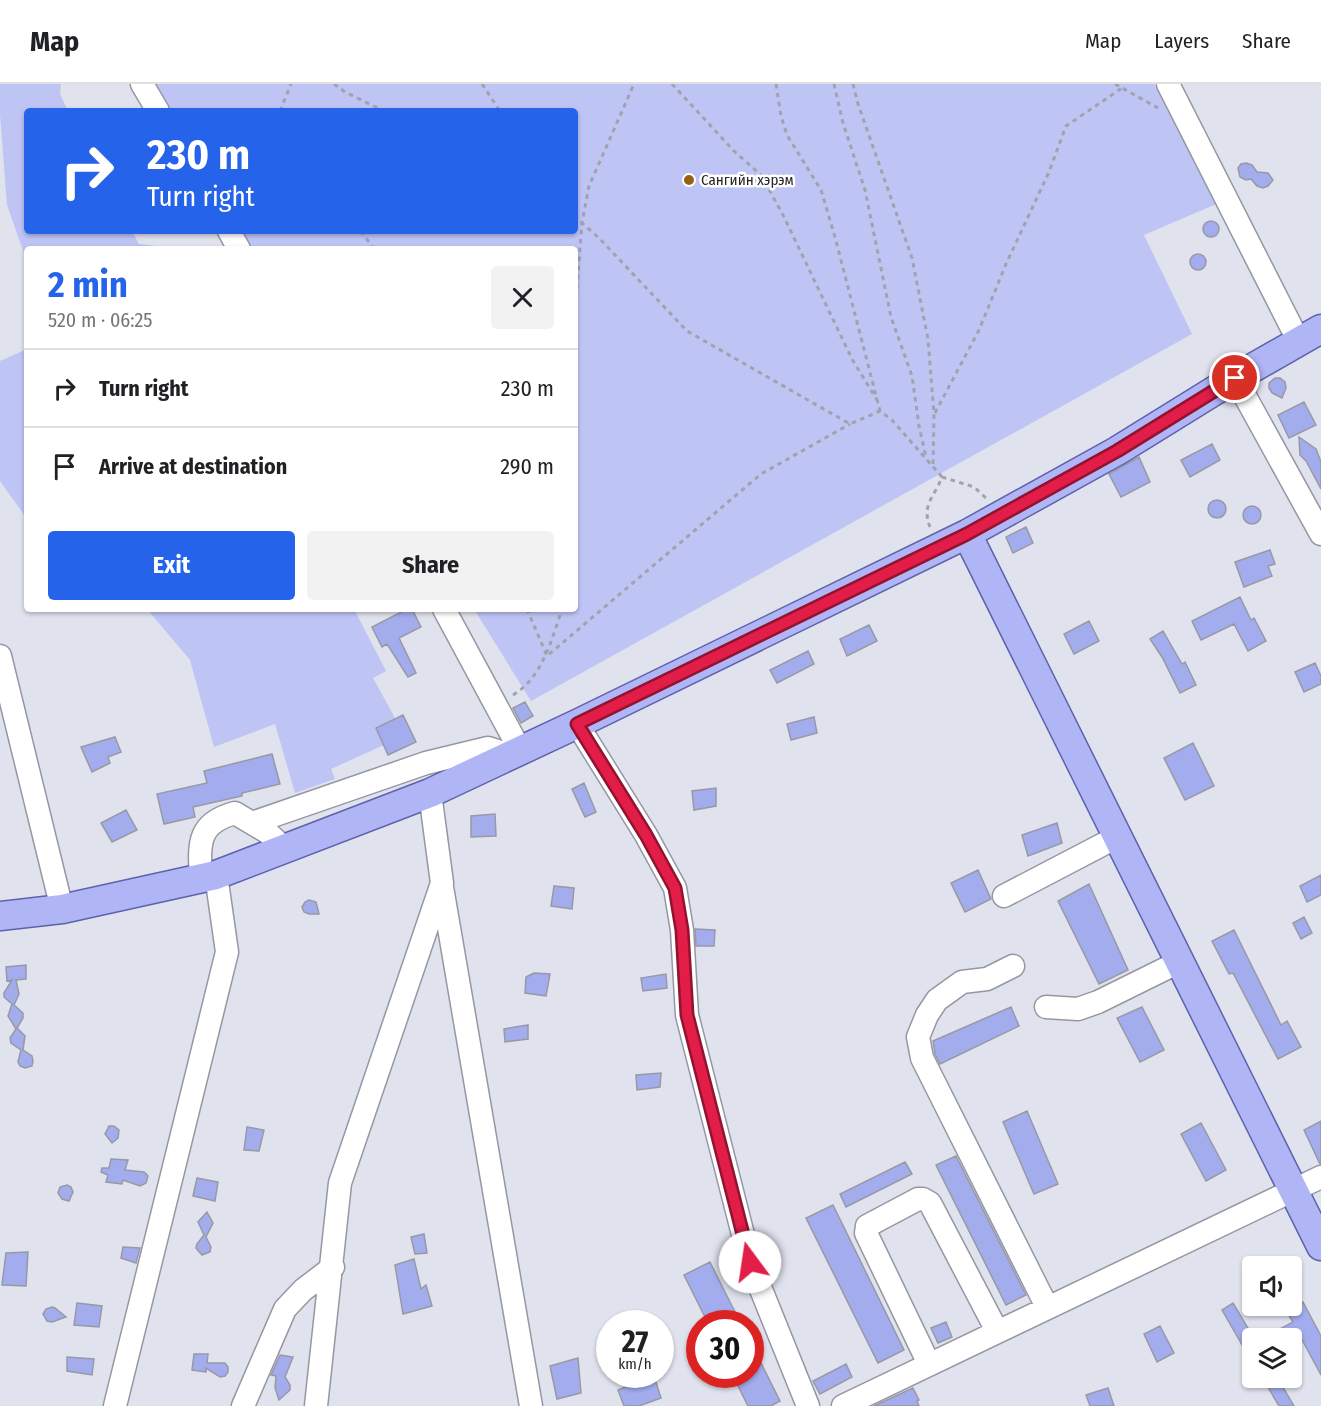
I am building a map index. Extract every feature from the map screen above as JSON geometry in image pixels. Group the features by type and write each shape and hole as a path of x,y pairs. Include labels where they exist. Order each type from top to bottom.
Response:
{"main road":[{"path":"0,916 62,909 208,877 429,793 577,724 967,534 1117,451 1235,378 1310,336"},
{"path":"967,534 1321,1246"}],"street":[{"path":"142,84 156,108"},
{"path":"1168,84 1310,336"},
{"path":"1235,378 1321,534"},
{"path":"446,612 496,705 515,752"},
{"path":"0,656 62,909"},
{"path":"577,724 646,835 675,888 682,930 687,1015 750,1262 808,1406"},
{"path":"252,824 426,763 488,748 515,752"},
{"path":"429,793 442,883 531,1406"},
{"path":"116,1406 227,952 208,877 199,852 204,832 219,817 235,813 267,832 284,849"},
{"path":"1004,896 1117,837"},
{"path":"316,1406 333,1267 340,1183 442,883"},
{"path":"1046,1007 1078,1009 1098,1002 1179,962"},
{"path":"1013,966 987,979 962,982 937,1000 918,1037 922,1058 1047,1307"},
{"path":"843,1406 1321,1178"},
{"path":"929,1364 866,1233 867,1226 918,1200 923,1198 930,1203 997,1331"},
{"path":"243,1406 285,1309 303,1290 333,1267"}],"path":[{"path":"281,108 291,84"},
{"path":"334,84 378,108"},
{"path":"482,84 498,108"},
{"path":"578,274 582,223 589,186 634,84"},
{"path":"672,84 734,151 761,175 783,214 852,359 877,399"},
{"path":"776,84 781,116 787,135 821,190 880,411 892,420 942,477 974,487 1000,516"},
{"path":"834,84 843,123 865,190 891,317 912,376 919,426 927,458"},
{"path":"853,84 912,258 927,339 934,414 933,466"},
{"path":"1116,84 1189,122"},
{"path":"934,414 979,330 1006,264 1050,172 1066,126 1122,88"},
{"path":"578,220 687,331 850,424"},
{"path":"496,705 521,690 547,656 761,474 850,424 880,411"},
{"path":"940,547 927,519 928,502 942,477"},
{"path":"528,612 547,656"},
{"path":"547,656 561,612"}],"shaded area":[{"path":"0,84 61,84 60,94 67,108 24,108 24,234 134,234 139,244 156,246 24,246 24,253 7,205"},
{"path":"150,84 1154,84 1221,202 1144,235 1192,334 531,701 476,612 578,612 578,246 250,246 242,234 578,234 578,108 164,108"},
{"path":"24,350 24,515 0,481 0,361"},
{"path":"150,612 356,612 386,671 373,678 395,718 376,728 384,745 331,769 335,779 295,793 275,724 214,747 190,660"}],"building":[{"path":"1241,164 1252,165 1257,172 1268,173 1273,180 1263,188 1257,186 1251,179 1246,180 1240,177 1238,168"},
{"path":"1208,221 1214,221 1219,229 1217,235 1208,237 1203,232 1203,226"},
{"path":"1195,254 1201,254 1206,262 1204,268 1195,270 1190,265 1190,259"},
{"path":"1275,378 1280,378 1285,382 1286,388 1282,398 1272,393 1269,388 1269,383"},
{"path":"1304,402 1316,425 1289,438 1278,415"},
{"path":"1299,437 1316,449 1321,462 1321,489 1306,461 1300,455"},
{"path":"1212,444 1220,460 1190,477 1181,460"},
{"path":"1139,457 1150,482 1121,497 1109,474"},
{"path":"1217,500 1223,503 1226,509 1223,515 1217,518 1211,515 1208,509 1211,503"},
{"path":"1252,506 1258,509 1261,515 1258,521 1252,524 1246,521 1243,515 1246,509"},
{"path":"1026,527 1033,543 1013,553 1006,537"},
{"path":"1270,550 1275,564 1268,566 1272,576 1244,587 1235,562"},
{"path":"1240,597 1251,620 1254,618 1266,641 1248,651 1234,624 1201,640 1192,621"},
{"path":"401,612 414,612 421,627 399,638 416,673 408,677 387,644 382,647 372,627"},
{"path":"1089,621 1099,641 1074,654 1064,634"},
{"path":"869,625 877,641 847,656 840,639"},
{"path":"1163,631 1182,664 1185,662 1196,685 1180,693 1150,639"},
{"path":"808,651 814,664 777,683 770,670"},
{"path":"1315,663 1321,676 1321,684 1304,692 1295,672"},
{"path":"525,702 533,716 521,723 513,708"},
{"path":"403,715 416,742 388,755 376,728"},
{"path":"814,717 817,733 791,740 787,724"},
{"path":"115,737 121,752 108,757 110,763 92,772 81,747"},
{"path":"1193,743 1214,786 1185,800 1164,758"},
{"path":"272,754 280,784 242,793 242,796 193,807 195,817 164,824 157,794 207,783 204,771"},
{"path":"584,783 596,812 585,817 572,789"},
{"path":"716,788 716,806 694,810 692,791"},
{"path":"126,810 137,830 112,842 101,823"},
{"path":"495,814 496,836 471,837 471,816"},
{"path":"1057,823 1062,843 1028,856 1022,835"},
{"path":"978,870 991,899 965,912 951,883"},
{"path":"1321,875 1321,895 1307,902 1300,886"},
{"path":"1089,884 1128,970 1099,984 1058,901"},
{"path":"554,886 574,888 572,909 551,906"},
{"path":"309,900 316,902 319,914 304,912 302,907"},
{"path":"1304,917 1312,933 1301,939 1293,923"},
{"path":"695,929 715,930 714,946 696,946"},
{"path":"1234,930 1281,1025 1287,1021 1301,1047 1278,1059 1233,973 1229,974 1212,941"},
{"path":"26,965 26,979 16,980 19,994 14,1005 23,1013 23,1018 17,1028 25,1036 23,1050 32,1056 33,1061 32,1066 25,1068 18,1062 21,1050 11,1043 10,1038 16,1029 8,1016 12,1004 4,997 4,993 12,980 7,981 6,967"},
{"path":"534,973 550,974 546,996 525,993 526,977"},
{"path":"666,974 667,988 643,991 641,978"},
{"path":"1011,1007 1019,1026 940,1064 935,1054 933,1041"},
{"path":"1142,1007 1164,1050 1140,1062 1117,1018"},
{"path":"528,1025 528,1039 505,1042 504,1029"},
{"path":"661,1073 660,1087 637,1090 636,1075"},
{"path":"1027,1111 1058,1184 1034,1194 1003,1122"},
{"path":"1321,1121 1321,1164 1320,1164 1304,1130"},
{"path":"1201,1123 1226,1170 1206,1181 1181,1134"},
{"path":"109,1126 114,1126 119,1130 118,1138 112,1143 105,1134"},
{"path":"247,1127 264,1130 259,1151 244,1150"},
{"path":"956,1156 1026,1295 1006,1305 936,1165"},
{"path":"111,1159 128,1160 125,1170 144,1172 148,1176 146,1183 140,1186 123,1180 122,1184 106,1182 108,1175 101,1172 102,1168 109,1168"},
{"path":"905,1162 912,1174 846,1207 840,1194"},
{"path":"197,1178 218,1182 215,1201 193,1196"},
{"path":"67,1185 73,1192 69,1201 62,1199 58,1193 60,1187"},
{"path":"833,1205 904,1350 878,1363 806,1218"},
{"path":"207,1212 213,1223 206,1237 211,1247 210,1252 202,1255 196,1248 204,1235 198,1222"},
{"path":"424,1234 427,1253 415,1254 411,1237"},
{"path":"123,1247 140,1248 136,1263 121,1258"},
{"path":"28,1252 26,1286 2,1285 6,1253"},
{"path":"414,1259 421,1289 426,1285 432,1306 403,1314 395,1265"},
{"path":"710,1262 734,1310 702,1310 684,1275"},
{"path":"77,1303 102,1306 99,1327 74,1325"},
{"path":"1233,1303 1248,1328 1242,1328 1242,1345 1222,1310"},
{"path":"1302,1303 1321,1336 1321,1375 1302,1340 1302,1328 1282,1328 1293,1322 1289,1316 1302,1316"},
{"path":"52,1307 66,1317 52,1322 47,1321 43,1314 46,1309"},
{"path":"946,1322 952,1337 938,1343 931,1328"},
{"path":"1160,1326 1174,1353 1157,1362 1144,1334"},
{"path":"194,1354 208,1354 207,1363 225,1363 228,1372 225,1376 220,1377 206,1368 206,1372 192,1370"},
{"path":"280,1355 293,1357 285,1377 290,1390 279,1400 275,1388 276,1376 271,1375"},
{"path":"67,1357 94,1359 92,1375 67,1371"},
{"path":"578,1358 581,1393 557,1399 550,1366"},
{"path":"846,1364 852,1377 820,1394 813,1381"},
{"path":"764,1369 780,1401 771,1406 748,1406 739,1388 764,1388"},
{"path":"658,1388 661,1398 639,1406 624,1406 618,1390"},
{"path":"913,1388 919,1400 917,1401 919,1406 874,1406"},
{"path":"1108,1388 1114,1406 1090,1406 1086,1395"},
{"path":"1268,1388 1283,1388 1294,1406 1279,1406"}],"place":[{"name":"Сангийн хэрэм","path":"689,180"}],"route":[{"path":"750,1262 687,1015 682,930 675,888 660,858 577,724 967,534 1117,451 1235,378"}]}
